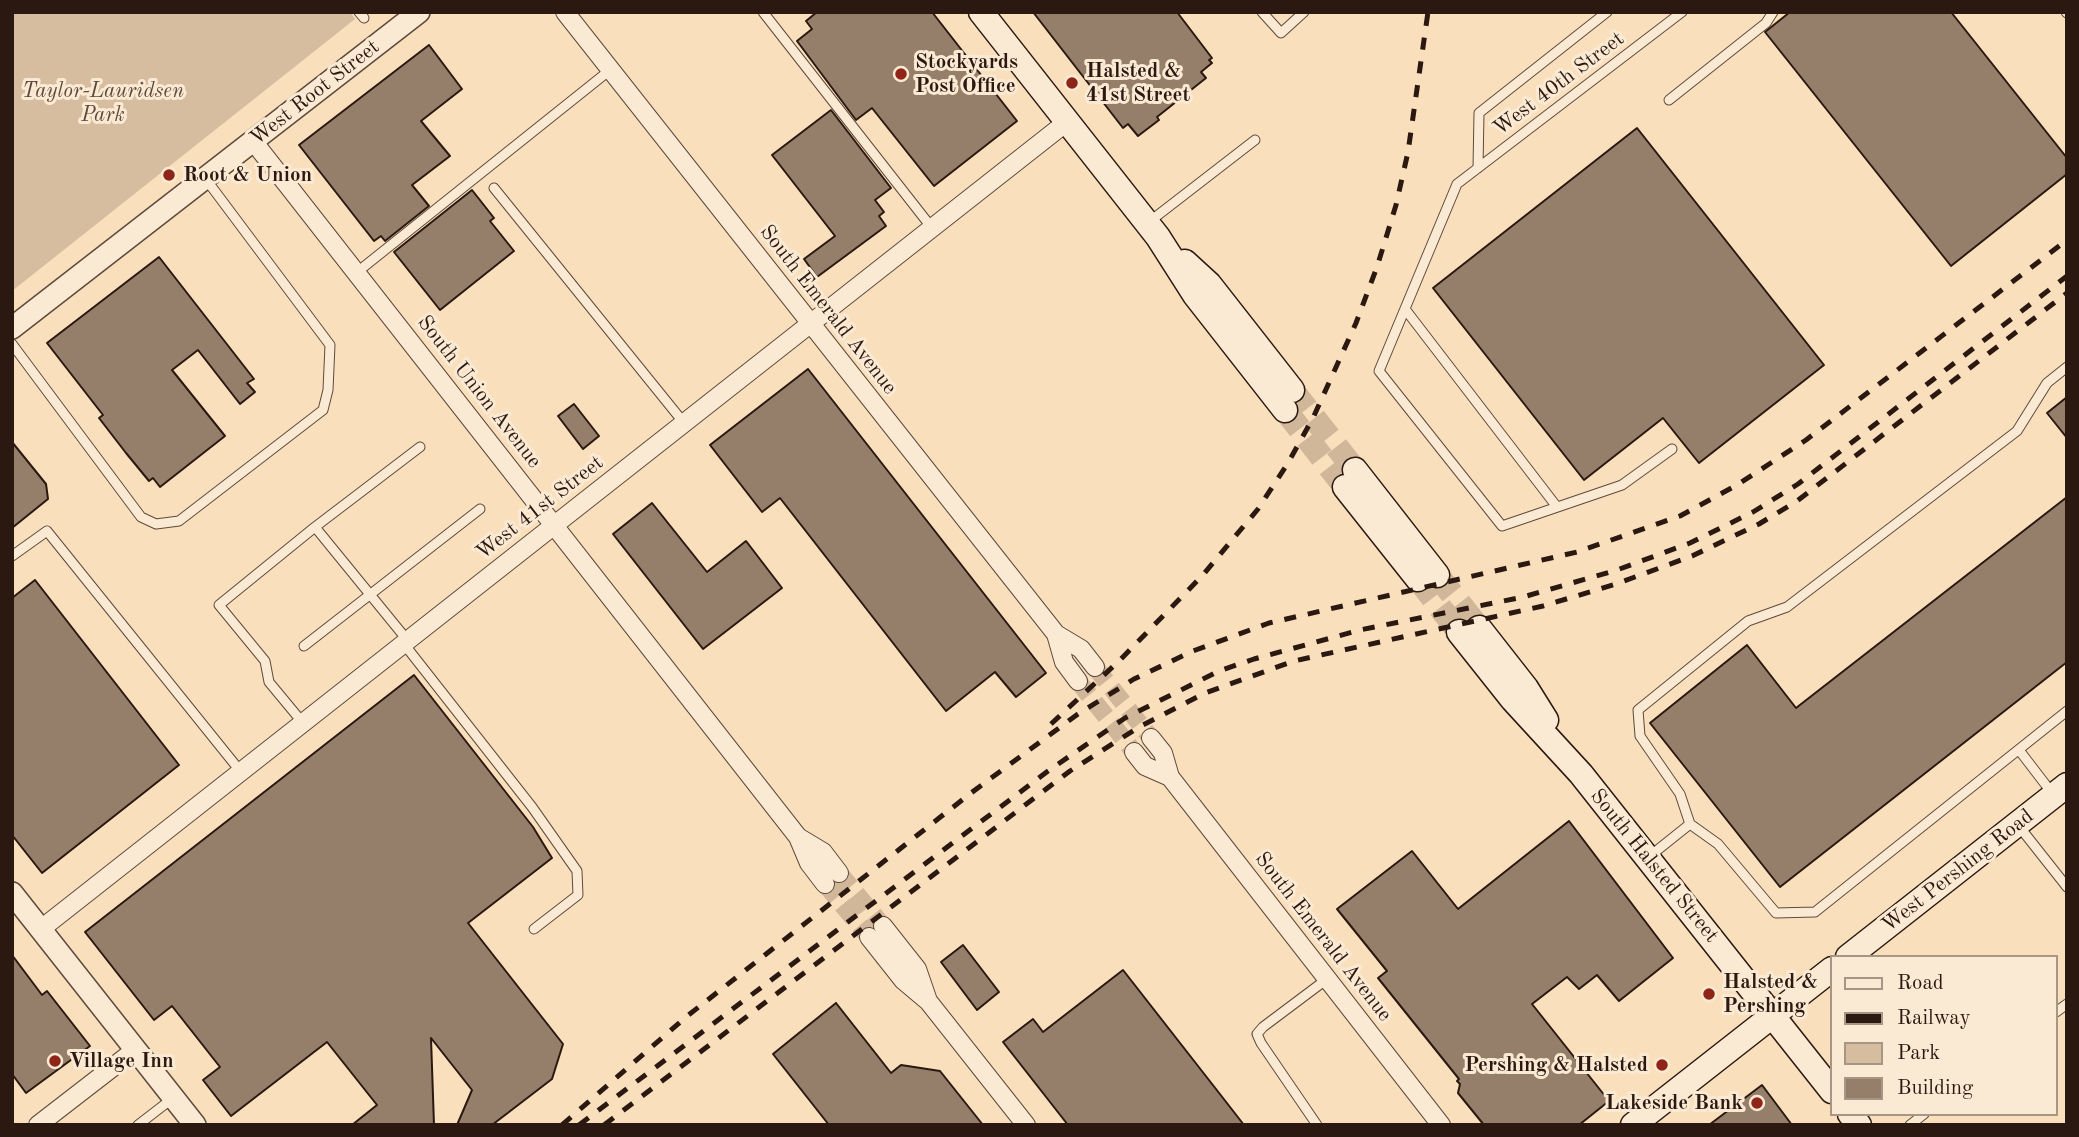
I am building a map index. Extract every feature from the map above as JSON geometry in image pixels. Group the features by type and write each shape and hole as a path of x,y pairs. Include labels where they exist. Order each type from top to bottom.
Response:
{"main road":[{"path":"981,12 1153,230 1209,284 1288,400"},
{"path":"1350,478 1428,577"},
{"name":"South Halsted Street","path":"1469,630 1513,700 1581,774 1830,1088"},
{"name":"West Pershing Road","path":"1851,955 2060,790"},
{"path":"1642,1122 1830,971"}],"street":[{"name":"West Root Street","path":"12,328 419,12"},
{"name":"South Emerald Avenue","path":"565,12 1056,634 1081,649 1096,667"},
{"name":"West 41st Street","path":"41,929 1068,121"},
{"name":"South Union Avenue","path":"253,141 798,837 823,852 832,878"},
{"name":"South Emerald Avenue","path":"1056,634 1064,662 1078,681"},
{"name":"South Emerald Avenue","path":"1151,738 1163,753 1170,777 1441,1125"},
{"name":"South Emerald Avenue","path":"1134,752 1146,766 1170,777"},
{"path":"12,893 195,1125"},
{"path":"876,931 903,980 929,1001 1026,1125"},
{"path":"38,1125 135,1050"}],"lane":[{"path":"763,12 932,228"},
{"path":"1262,12 1280,33 1304,12"},
{"path":"1478,169 1479,113 1607,12"},
{"name":"West 40th Street","path":"1405,309 1457,184 1682,12"},
{"path":"1669,100 1766,23 1773,12"},
{"path":"356,273 610,70"},
{"path":"1153,230 1255,140"},
{"path":"12,344 141,517 156,524 180,521 323,410 328,390 330,345 205,178"},
{"path":"494,188 684,423"},
{"path":"1557,507 1405,309 1379,371 1503,526 1622,485 1672,449"},
{"path":"2067,367 2047,383 2017,431 1787,607 1748,621 1637,710 1640,736 1680,794 1690,824 1718,844 1776,913 1815,912 2067,711"},
{"path":"303,723 269,682 265,661 219,605 314,527 420,447"},
{"path":"304,646 480,509"},
{"path":"314,527 370,595 578,871 578,895 534,929"},
{"path":"12,556 47,530 242,772"},
{"path":"2019,750 2060,790"},
{"path":"1648,858 1690,824"},
{"path":"2017,824 2067,887"},
{"path":"1317,1125 1257,1034 1327,979"},
{"path":"138,1125 173,1098"}],"green space":[{"name":"Taylor-Lauridsen Park","path":"12,12 350,12 355,19 12,291"}],"building":[{"name":"Stockyards Post Office","path":"817,12 932,12 1017,121 934,186 872,108 856,120 797,41 812,29 806,21"},
{"path":"1033,12 1177,12 1212,58 1209,60 1212,63 1201,72 1206,78 1157,117 1159,120 1138,136 1128,124 1123,128"},
{"path":"1790,12 1951,12 2067,158 2067,174 1951,266 1765,32"},
{"path":"429,45 462,89 421,121 450,156 412,185 429,206 385,241 381,236 374,241 299,145"},
{"path":"831,110 891,188 875,200 884,212 879,216 886,226 817,277 804,259 835,236 772,155"},
{"path":"1637,128 1824,365 1699,463 1663,418 1584,480 1433,288"},
{"path":"472,190 494,218 490,221 514,251 440,310 394,252"},
{"path":"159,257 254,379 247,383 255,392 240,404 198,350 172,370 225,436 160,487 153,478 149,481 126,453 99,418 103,415 47,343"},
{"path":"808,369 1046,673 1016,697 995,672 946,711 780,498 762,512 710,445"},
{"path":"2067,397 2067,438 2047,413"},
{"path":"574,404 599,436 583,449 558,416"},
{"path":"12,442 46,484 48,499 12,528"},
{"path":"2067,497 2067,662 1780,887 1650,723 1747,645 1796,708"},
{"path":"652,503 707,572 746,541 782,588 703,649 613,534"},
{"path":"35,580 179,765 42,873 12,835 12,598"},
{"path":"414,675 533,827 552,858 468,923 563,1044 552,1079 492,1125 457,1125 472,1090 431,1038 434,1125 352,1125 377,1105 327,1042 231,1116 203,1080 220,1067 172,1006 154,1020 85,932"},
{"path":"1569,821 1673,958 1619,1001 1597,975 1579,989 1567,977 1532,1004 1609,1101 1579,1125 1484,1125 1458,1093 1459,1079 1378,978 1387,971 1337,909 1412,851 1458,909"},
{"path":"963,945 999,992 977,1010 941,962"},
{"path":"12,955 42,995 47,991 90,1046 26,1093 12,1074"},
{"path":"1123,970 1244,1125 1068,1125 1003,1042 1033,1019 1043,1032"},
{"path":"836,1003 891,1073 901,1065 940,1071 983,1125 829,1125 773,1054"},
{"name":"Lakeside Bank","path":"1762,1085 1792,1125 1709,1125"}],"tunnel":[{"path":"1292,390 1355,470"},
{"path":"1285,410 1345,487"},
{"path":"1437,575 1479,628"},
{"path":"1418,579 1459,632"},
{"path":"1095,667 1151,738"},
{"path":"1078,681 1134,752"},
{"path":"839,873 883,926"},
{"path":"825,884 869,937"}],"railway":[{"path":"1051,724 1119,661 1202,576 1258,509 1313,418 1356,323 1396,205 1408,152 1428,12"},
{"path":"562,1125 686,1017 971,793 1078,714 1134,679 1193,651 1269,623 1577,552 1680,516 1737,485 1806,440 2067,240"},
{"path":"579,1125 1048,771 1125,718 1219,671 1254,659 1360,630 1523,597 1617,570 1690,543 1753,512 1798,484 2067,276"},
{"path":"604,1125 1070,771 1139,727 1205,693 1294,661 1543,606 1616,584 1692,556 1759,524 1797,501 2067,293"}],"place":[{"name":"Stockyards Post Office","path":"901,74"},
{"name":"Halsted & 41st Street","path":"1072,83"},
{"name":"Root & Union","path":"169,175"},
{"name":"Halsted & Pershing","path":"1709,994"},
{"name":"Village Inn","path":"55,1061"},
{"name":"Pershing & Halsted","path":"1662,1065"},
{"name":"Lakeside Bank","path":"1757,1103"}]}
